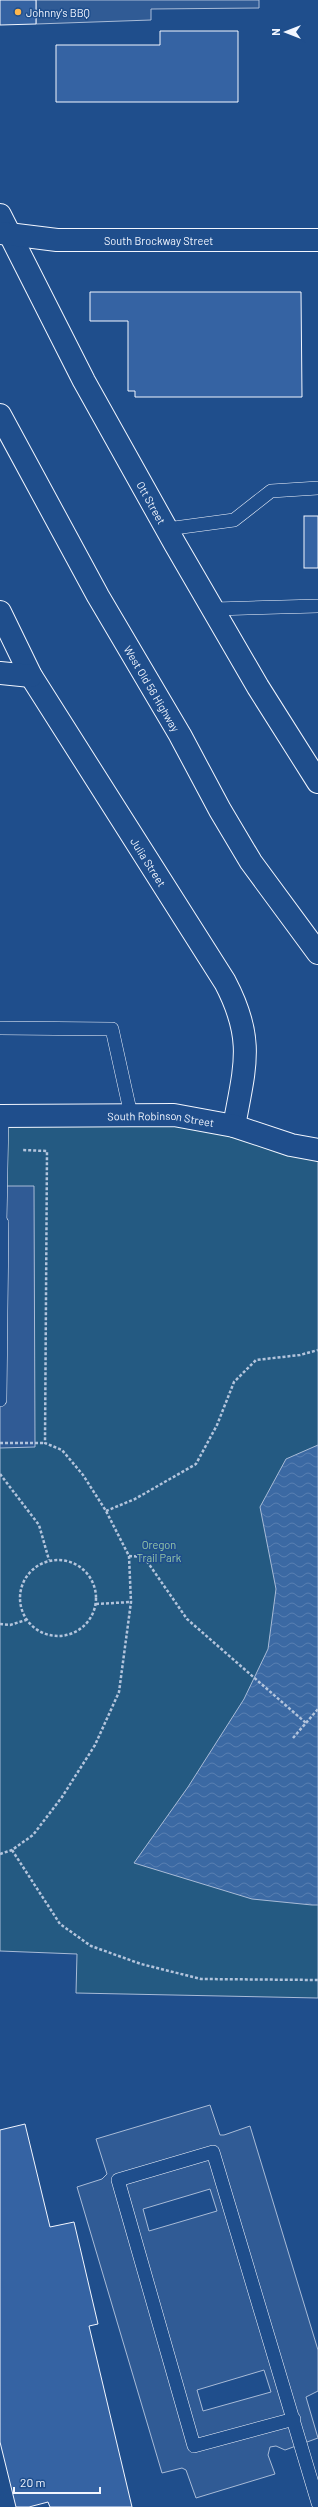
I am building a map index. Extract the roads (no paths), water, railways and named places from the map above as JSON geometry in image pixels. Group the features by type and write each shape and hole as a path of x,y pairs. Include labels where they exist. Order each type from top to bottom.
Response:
{"street":[{"name":"South Brockway Street","path":"3,227 58,240 318,240"},
{"name":"Ott Street","path":"3,227 84,381 167,530 215,609 258,686 318,782"},
{"name":"West Old 56 Highway","path":"0,415 98,596 180,735 220,810 251,862 318,953"},
{"name":"Julia Street","path":"0,612 31,676 225,982 237,1005 246,1039 244,1070 234,1126"},
{"path":"0,673 31,676"},
{"name":"South Robinson Street","path":"1,1116 174,1115 234,1126 291,1145 318,1150"}],"lane":[{"path":"167,530 234,520 271,491 318,488"},
{"path":"215,609 318,606"},
{"path":"0,1028 112,1029 131,1115"},
{"path":"0,1400 1,1116"},
{"path":"294,2419 194,2446 118,2180 214,2152 294,2419 318,2504"}],"water":[{"path":"318,1445 318,1905 312,1905 252,1899 134,1863 188,1787 244,1699 268,1649 276,1589 260,1507 286,1459"}],"place":[{"name":"Johnny's BBQ","path":"18,12"}],"park label":[{"name":"Oregon Trail Park","path":"159,1550"}]}
